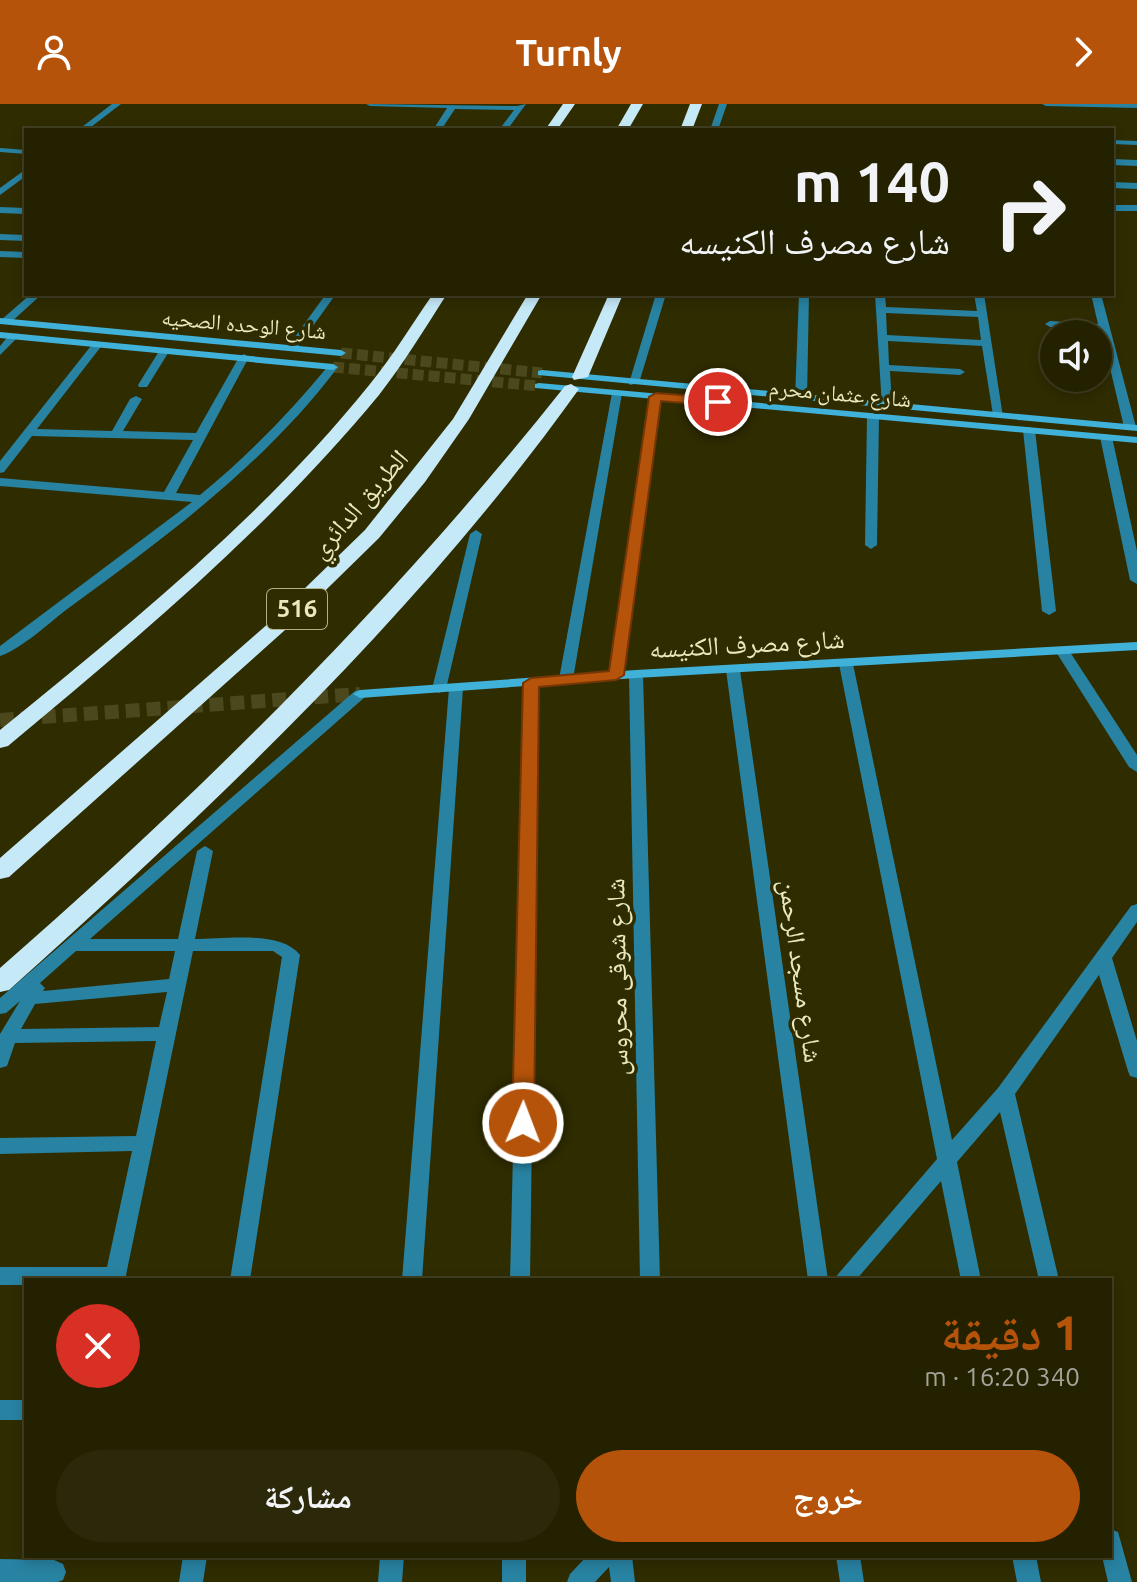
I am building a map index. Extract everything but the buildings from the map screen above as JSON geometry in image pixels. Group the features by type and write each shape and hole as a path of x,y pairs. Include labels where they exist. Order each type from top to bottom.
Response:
{"highway":[{"path":"552,128 569,104"},
{"path":"623,128 637,104"},
{"path":"687,128 696,104"},
{"path":"0,741 147,618 299,474 377,387 439,296"},
{"name":"الطريق الدائري","path":"0,871 97,789 305,602 373,532 425,469 465,412 505,351 534,296"},
{"path":"0,983 186,812 359,640 483,501 576,383 615,296"}],"main road":[{"name":"شارع الوحده الصحيه","path":"2,321 341,353"},
{"name":"شارع الوحده الصحيه","path":"0,335 333,367"},
{"path":"191,352 201,340"},
{"name":"شارع عثمان محرم","path":"542,373 617,393 1137,440"},
{"name":"شارع عثمان محرم","path":"539,386 634,383 1133,428"},
{"name":"شارع مصرف الكنيسه","path":"360,694 616,675 1137,646"}],"street":[{"path":"85,128 117,104"},
{"path":"370,104 520,106"},
{"path":"715,128 723,104"},
{"path":"1046,104 1137,106"},
{"path":"438,128 453,105"},
{"path":"504,128 520,106"},
{"path":"1114,142 1137,143"},
{"path":"0,150 24,152"},
{"path":"1114,162 1137,163"},
{"path":"3,189 24,173"},
{"path":"1114,185 1137,186"},
{"path":"3,189 24,190"},
{"path":"1114,208 1137,208"},
{"path":"0,210 24,211"},
{"path":"0,237 24,238"},
{"path":"0,263 4,254 24,255"},
{"path":"2,321 34,296"},
{"path":"291,349 330,296"},
{"path":"634,383 660,296"},
{"path":"801,398 804,296"},
{"path":"880,296 886,405"},
{"path":"979,296 999,415"},
{"path":"1096,296 1102,320"},
{"path":"881,310 983,314"},
{"path":"0,352 14,336"},
{"path":"882,338 987,343"},
{"path":"0,469 98,344"},
{"path":"143,385 165,350"},
{"path":"168,496 244,357"},
{"path":"1112,357 1133,428"},
{"path":"0,652 203,499 309,399 333,367"},
{"path":"884,368 960,372"},
{"path":"566,679 617,393"},
{"path":"616,675 656,397"},
{"path":"115,435 136,399"},
{"path":"871,545 873,416"},
{"path":"1029,430 1049,611"},
{"path":"28,432 200,437"},
{"path":"1106,437 1137,580"},
{"path":"0,450 15,450"},
{"path":"0,482 203,499"},
{"path":"412,1278 447,688 476,534"},
{"path":"1063,652 1137,767"},
{"path":"846,664 971,1278"},
{"name":"شارع مسجد الرحمن","path":"733,670 818,1278"},
{"name":"شارع شوقى محروس","path":"636,674 650,1278"},
{"path":"520,1278 531,683"},
{"path":"0,1008 360,694"},
{"path":"0,1276 115,1278 205,851"},
{"path":"845,1278 1005,1093 1137,910"},
{"path":"72,945 276,945 291,955 240,1278"},
{"path":"1103,958 1137,1071"},
{"path":"0,1061 8,1036 34,998 41,972"},
{"path":"34,998 176,985"},
{"path":"8,1036 166,1034"},
{"path":"1005,1093 1049,1278"},
{"path":"0,1146 143,1143"},
{"path":"0,1410 24,1410"},
{"path":"1112,1548 1120,1582"},
{"path":"191,1582 195,1558"},
{"path":"390,1582 392,1558"},
{"path":"514,1558 514,1582"},
{"path":"579,1582 601,1558"},
{"path":"620,1558 623,1582"},
{"path":"848,1558 852,1582"},
{"path":"1024,1558 1029,1582"},
{"path":"0,1571 54,1570"}],"tunnel":[{"path":"341,353 542,373"},
{"path":"333,367 539,386"},
{"path":"0,720 360,694"}],"route":[{"path":"523,1123 531,683 616,675 656,397 718,402"}]}
